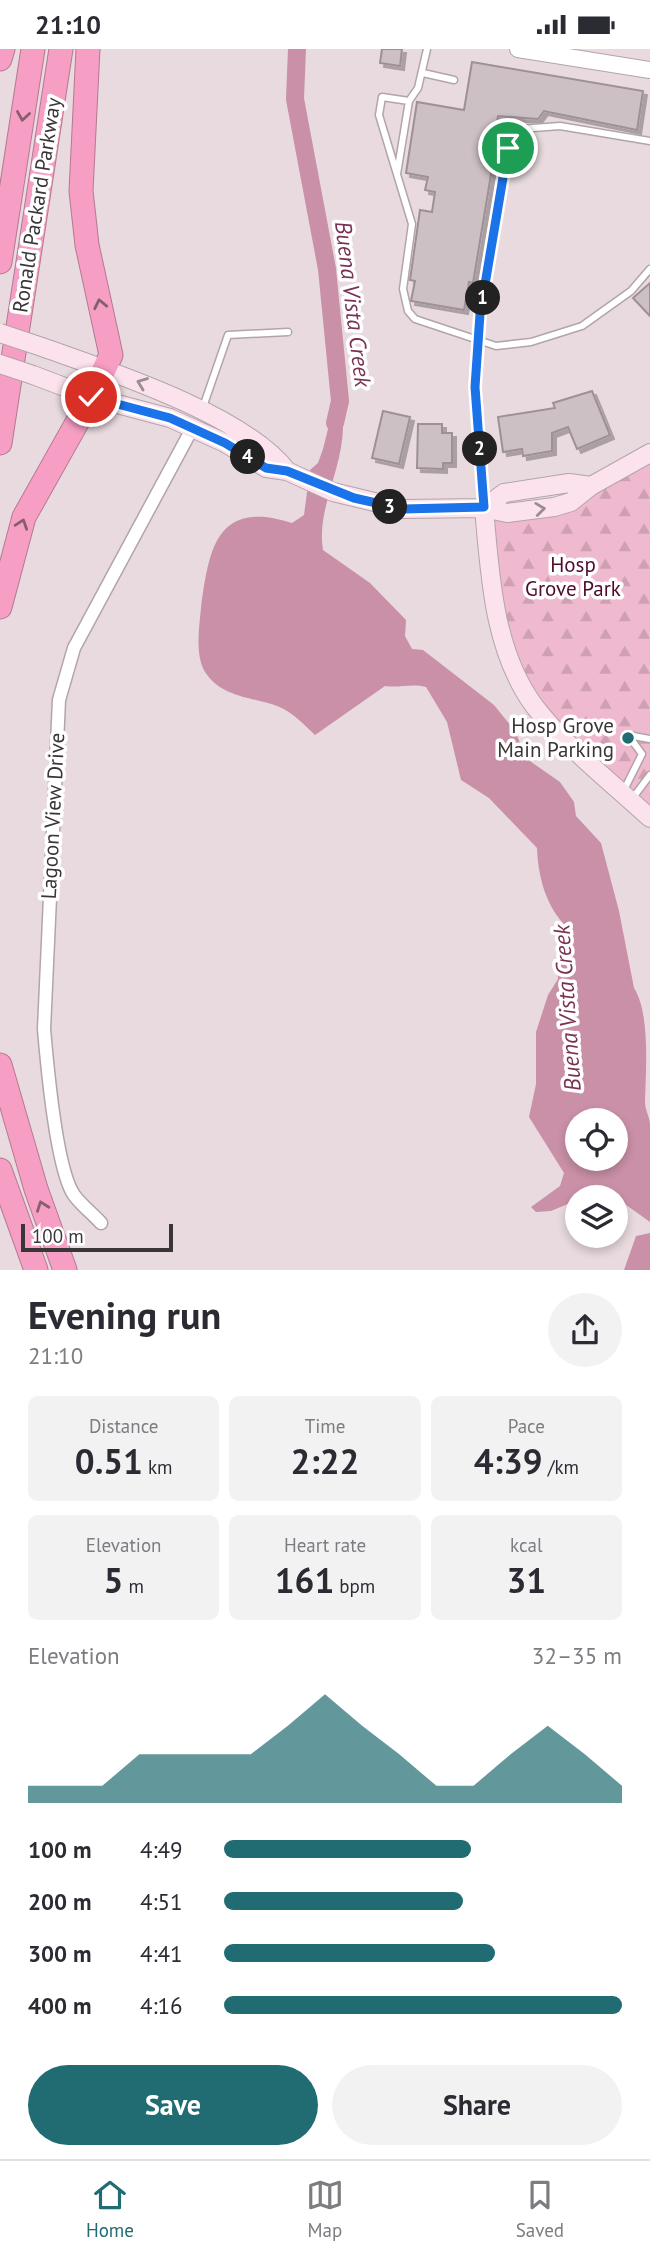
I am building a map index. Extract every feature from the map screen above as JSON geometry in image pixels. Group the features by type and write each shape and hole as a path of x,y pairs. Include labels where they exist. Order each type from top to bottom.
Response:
{"highway":[{"path":"0,59 3,49"},
{"name":"Ronald Packard Parkway","path":"0,262 33,49"},
{"name":"Ronald Packard Parkway","path":"0,443 61,49"},
{"path":"0,607 24,517 91,397 111,355 88,245 81,191 88,49"},
{"path":"0,1065 32,1178 65,1270"},
{"path":"0,1170 36,1270"}],"main road":[{"path":"0,333 151,387 197,420 275,455 287,471 354,498 403,509 484,507 507,513 554,507 572,502 591,486 650,453"},
{"path":"0,364 91,397 197,420"},
{"path":"484,507 491,588 500,630 515,673 534,705 561,737 650,818"}],"street":[{"path":"517,49 568,53 650,70"},
{"name":"Lagoon View Drive","path":"101,1223 73,1194 63,1161 47,1073 44,1029 59,700 74,648 197,420"}],"lane":[{"path":"397,174 410,101 423,73 427,49"},
{"path":"423,73 454,80"},
{"path":"410,101 382,97 379,115 412,224 403,289 408,311 415,319 496,346 556,336 582,326 631,291 650,269"},
{"path":"484,507 475,387 480,314 510,140 520,129 560,126 650,141"},
{"path":"197,420 228,335 288,332"},
{"path":"627,796 642,754 628,735 650,739"},
{"path":"627,796 650,775"}],"green space":[{"name":"Hosp Grove Park","path":"650,459 650,810 560,726 525,677 512,649 503,619 490,513 572,498"}],"water":[{"path":"340,401 342,440 324,514 323,550 370,583 406,620 405,636 412,649 423,650 494,705 515,731 527,759 560,782 574,802 576,816 601,843 645,1026 645,1102 650,1123 650,1222 628,1206 628,1185 565,1185 565,1205 551,1211 536,1212 531,1207 560,1186 564,1173 529,1117 536,1084 536,1032 548,995 558,979 557,968 567,952 562,942 563,923 551,907 544,888 537,848 489,798 461,780 447,722 426,687 385,686 315,735 283,709 220,687 212,681 202,665 198,641 204,586 208,566 221,534 232,524 247,518 267,517 292,523 304,515 310,470 318,463 334,405"},
{"path":"650,1233 650,1270 624,1270 636,1236"}],"building":[{"path":"382,49 402,49 400,66 380,63"},
{"path":"472,62 643,91 637,130 544,111 538,119 498,116 494,137 497,138 473,283 469,282 464,310 411,301 415,281 410,280 420,210 432,212 435,192 425,190 428,177 406,173 417,102 464,110"},
{"path":"650,283 650,316 633,298"},
{"path":"592,391 610,435 577,449 568,427 552,433 552,451 523,456 522,449 503,452 498,417 555,408 553,403"},
{"path":"383,411 410,417 399,464 372,458"},
{"path":"418,424 442,424 442,433 452,433 452,463 443,463 443,469 417,468"}],"waterway":[{"name":"Buena Vista Creek","path":"297,49 295,99 327,269 340,401 335,423"}],"place":[{"name":"Hosp Grove Main Parking","path":"628,738"}],"route":[{"path":"91,397 170,418 225,443 266,468 287,471 308,482 354,498 403,509 484,507 475,387 480,314 508,148"}]}
